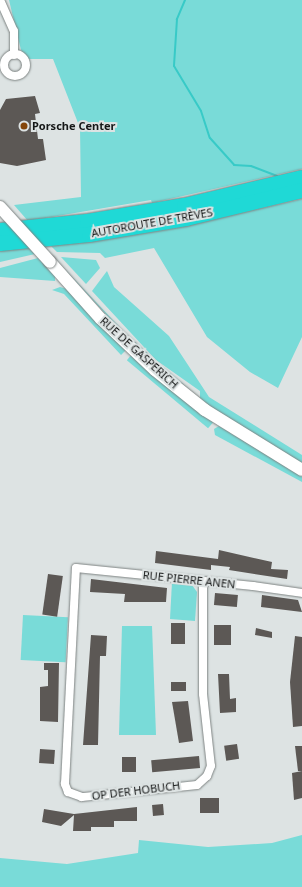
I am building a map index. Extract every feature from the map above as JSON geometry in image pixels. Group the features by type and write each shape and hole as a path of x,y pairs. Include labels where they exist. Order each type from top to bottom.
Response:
{"highway":[{"name":"AUTOROUTE DE TRÈVES","path":"0,230 185,212 302,177"},
{"name":"AUTOROUTE DE TRÈVES","path":"0,243 89,234 185,212 302,190"}],"main road":[{"name":"RUE DE GASPERICH","path":"0,207 101,319 155,370 205,410 302,470"}],"street":[{"path":"0,0 14,31 14,55"},
{"name":"OP DER HOBUCH","path":"76,568 65,784 68,792 82,798 197,785 207,776 211,766 202,680 204,581"},
{"name":"RUE PIERRE ANEN","path":"76,568 302,593"}],"shaded area":[{"path":"9,0 302,0 302,169 152,203 151,200 28,221 14,205 81,197 80,128 53,59 28,59 21,50"},
{"path":"302,199 302,337 278,388 250,372 207,337 154,248 105,258 100,253 57,252 51,246 171,229"},
{"path":"29,248 35,254 0,262 0,250"},
{"path":"61,257 96,260 100,268 86,284"},
{"path":"38,258 55,275 55,281 0,277 0,268"},
{"path":"60,264 129,337 190,390 133,344"},
{"path":"107,271 114,287 169,336 209,397 302,455 302,464 231,423 200,398 200,391 156,360 92,291"},
{"path":"60,287 67,289 126,350 121,355 64,294 52,290"},
{"path":"132,354 213,422 208,428 127,360"},
{"path":"219,426 302,476 302,482 215,435 214,429"},
{"path":"172,582 192,585 197,592 195,621 170,619"},
{"path":"23,615 68,617 66,662 21,660"},
{"path":"122,626 152,626 156,735 119,735"},
{"path":"302,835 302,887 0,887 0,858 67,864 138,853 139,840 208,847 272,843"}],"building":[{"name":"Porsche Center","path":"35,96 40,113 35,114 38,139 43,139 46,160 17,166 0,163 0,110 6,99"},
{"path":"219,550 272,562 271,569 288,570 287,579 229,570 230,567 211,565 211,570 155,563 156,551 218,559"},
{"path":"48,574 63,576 57,617 42,615"},
{"path":"91,579 167,588 166,602 124,602 125,594 90,592"},
{"path":"215,593 238,595 237,607 214,605"},
{"path":"262,595 298,600 302,612 261,607"},
{"path":"171,623 185,623 185,644 171,644"},
{"path":"214,625 231,625 231,645 214,645"},
{"path":"256,628 272,632 272,638 255,635"},
{"path":"91,635 107,636 106,656 100,656 98,745 83,745"},
{"path":"295,636 302,637 302,726 293,727 290,682"},
{"path":"44,663 59,663 58,722 40,721 40,687 48,686 48,670 44,670"},
{"path":"218,674 229,674 230,699 236,698 236,712 220,713"},
{"path":"171,682 186,682 186,691 171,691"},
{"path":"188,701 193,741 179,743 172,702"},
{"path":"237,744 239,759 226,761 224,746"},
{"path":"295,746 302,746 302,771 298,771"},
{"path":"40,749 55,750 54,764 39,763"},
{"path":"199,756 200,768 152,772 151,760"},
{"path":"122,757 136,757 136,772 122,772"},
{"path":"302,771 302,798 294,800 292,773"},
{"path":"200,798 219,798 219,813 200,813"},
{"path":"163,804 164,815 153,816 152,805"},
{"path":"137,807 137,821 114,821 114,827 91,827 91,831 73,831 74,815 61,826 42,822 44,809 74,814"}],"waterway":[{"path":"185,0 177,19 174,66 201,111 210,138 234,165 251,166 277,176"}],"place":[{"name":"Porsche Center","path":"24,126"}]}
